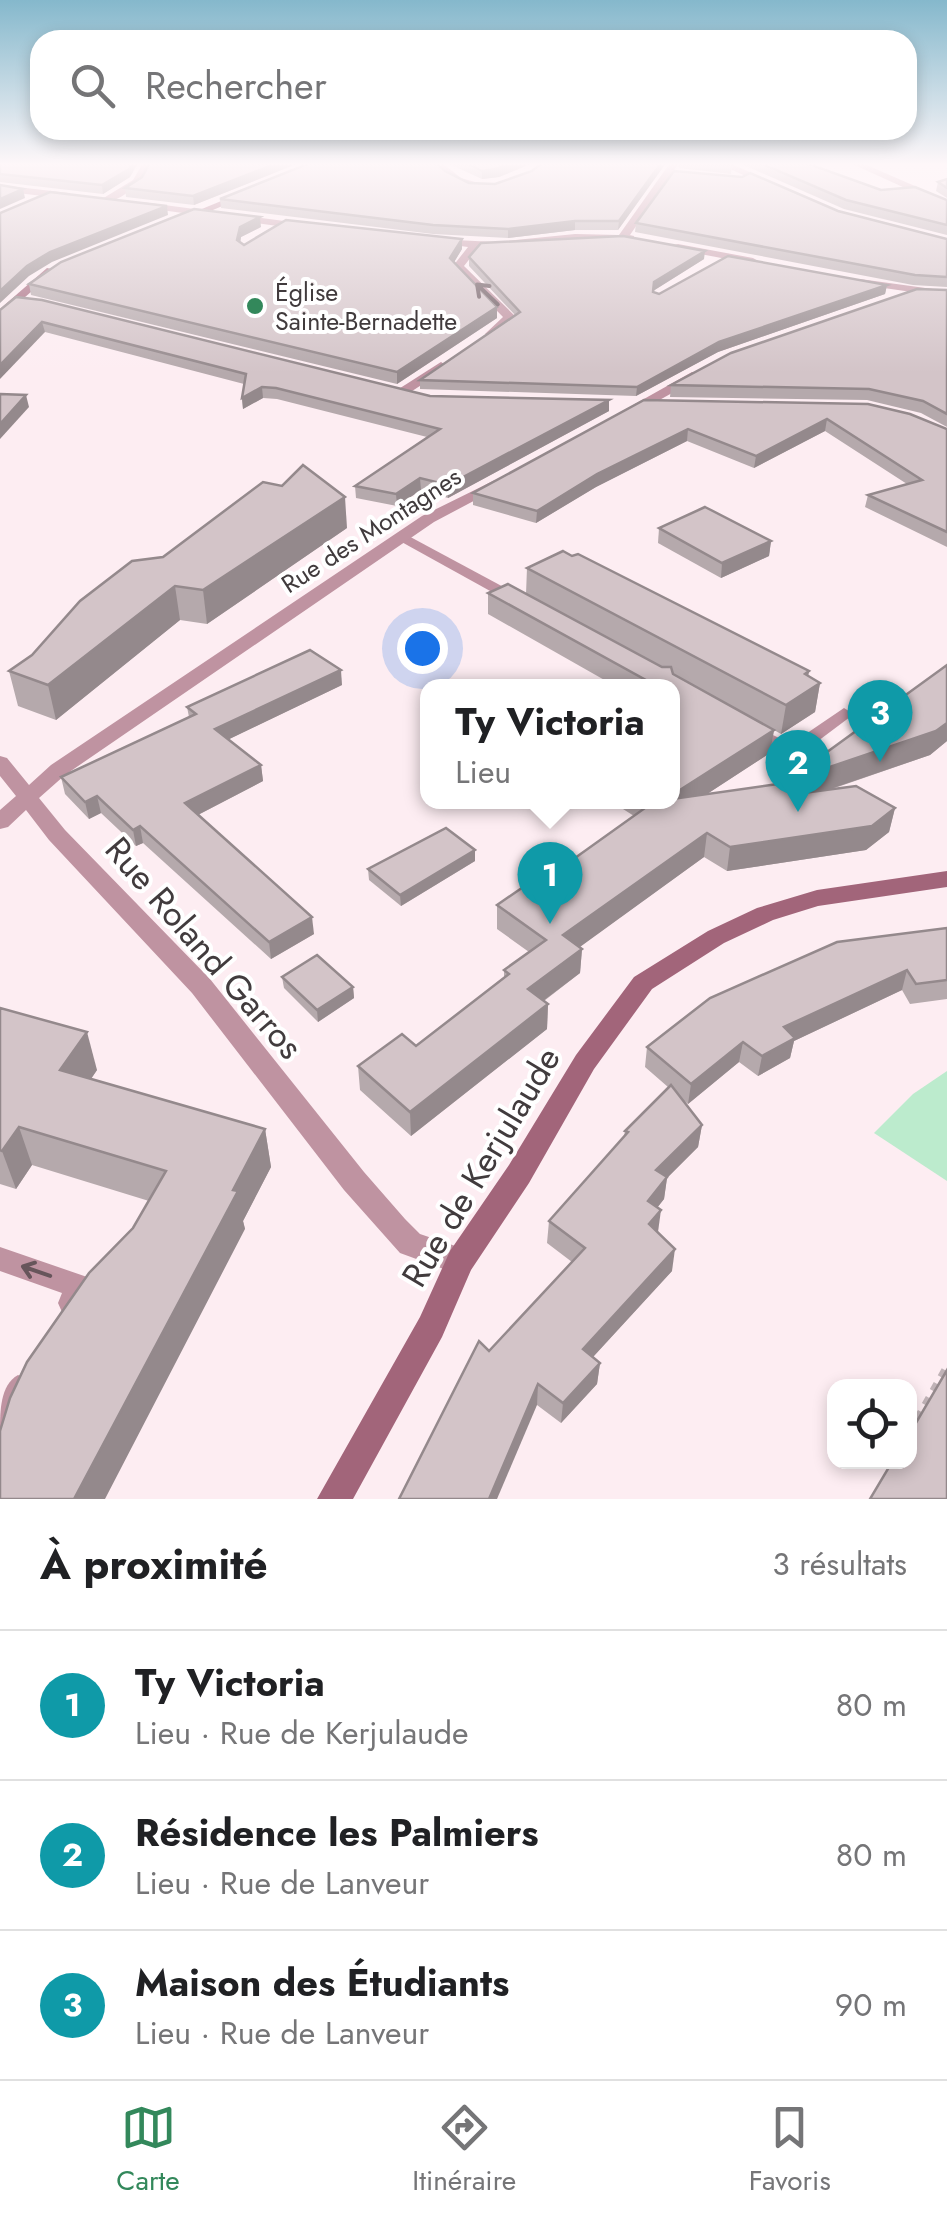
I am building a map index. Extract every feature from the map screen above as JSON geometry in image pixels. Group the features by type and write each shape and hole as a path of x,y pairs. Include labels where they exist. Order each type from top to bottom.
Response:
{"street":[{"path":"623,237 626,233"},
{"path":"416,240 476,244 623,237 640,240"},
{"path":"656,243 762,263"},
{"path":"476,244 458,265 510,317 509,322 476,344"},
{"path":"708,266 724,256"},
{"path":"0,315 44,274 70,262"},
{"path":"856,281 947,294"},
{"path":"880,304 914,292"},
{"path":"14,300 34,302"},
{"path":"382,388 408,394 461,354"},
{"path":"643,404 710,366"},
{"path":"620,410 643,404 669,404"},
{"name":"Rue des Montagnes","path":"0,822 58,770 428,519 514,473"},
{"name":"Rue Roland Garros","path":"0,762 28,800 201,986 354,1182 410,1244 460,1261"},
{"name":"Rue de Kerjulaude","path":"334,1499 432,1327 460,1261 520,1174 585,1062 644,984 716,937 766,914 816,898 947,879"}],"lane":[{"path":"403,537 538,612"},
{"path":"741,724 792,752 844,713"},
{"path":"0,1259 81,1287 61,1320"},
{"path":"0,1418 30,1369"}],"path":[{"path":"917,1420 947,1368"}],"green space":[{"path":"947,1071 947,1181 874,1133 913,1094"}],"building":[{"path":"0,233 98,233 50,252 27,266 0,291"},
{"path":"134,233 239,233 237,240 244,245 264,233 406,233 462,239 450,258 497,307 397,372 29,284 61,262"},
{"path":"689,233 923,233 947,239 947,277 915,275"},
{"path":"623,236 705,251 654,282 653,292 659,294 728,256 887,285 719,342 637,387 420,380 520,312 469,257 481,243"},
{"path":"917,289 947,290 947,414 923,401 869,389 671,385 731,353"},
{"path":"16,297 42,300 430,396 609,400 448,485 420,478 396,494 355,486 440,429 276,388 262,387 242,398 246,374 42,322 0,365 0,310"},
{"path":"0,394 26,395 0,424"},
{"path":"644,400 868,404 910,414 947,429 947,532 868,495 922,480 827,419 756,456 688,429 597,474 537,511 473,493"},
{"path":"303,465 345,497 203,590 175,586 48,685 9,671 32,655 80,601 132,561 163,557 263,482 282,486"},
{"path":"705,507 771,541 722,563 659,528"},
{"path":"563,551 572,556 578,554 809,671 805,674 820,683 786,705 527,568"},
{"path":"508,584 662,667 671,667 673,674 774,730 680,790 680,679 644,679 488,593"},
{"path":"310,650 341,670 215,729 261,765 185,803 312,917 269,942 140,826 133,830 97,796 85,802 61,777 196,714 187,707"},
{"path":"947,665 947,723 936,731 809,774 805,768"},
{"path":"792,782 795,794 856,786 895,808 872,826 730,847 707,833 563,935 582,949 528,989 548,1004 410,1112 358,1066 402,1034 416,1046 509,974 504,970 546,940 497,905 542,874 547,878 644,809 680,809 680,798"},
{"path":"446,828 475,850 400,895 368,869"},
{"path":"947,928 947,980 916,984 907,970 784,1027 795,1038 762,1056 743,1042 691,1084 647,1047 710,998 837,942"},
{"path":"317,955 353,987 317,1010 282,977"},
{"path":"0,1008 87,1032 60,1070 265,1129 233,1190 238,1191 74,1499 0,1499 0,1431 27,1362 89,1273 133,1228 166,1171 19,1127 0,1150"},
{"path":"671,1085 702,1125 656,1170 667,1177 648,1201 661,1210 649,1224 675,1249 583,1349 600,1363 563,1403 538,1384 489,1499 399,1499 479,1341 489,1351 585,1248 549,1221 628,1132 625,1131"},
{"path":"947,1370 947,1499 870,1499 888,1469 917,1469 917,1421"}],"place":[{"name":"Église Sainte-Bernadette","path":"255,306"},
{"name":"Maison des Étudiants","path":"880,762"},
{"name":"Résidence les Palmiers","path":"798,812"},
{"name":"Ty Victoria","path":"550,924"}]}
